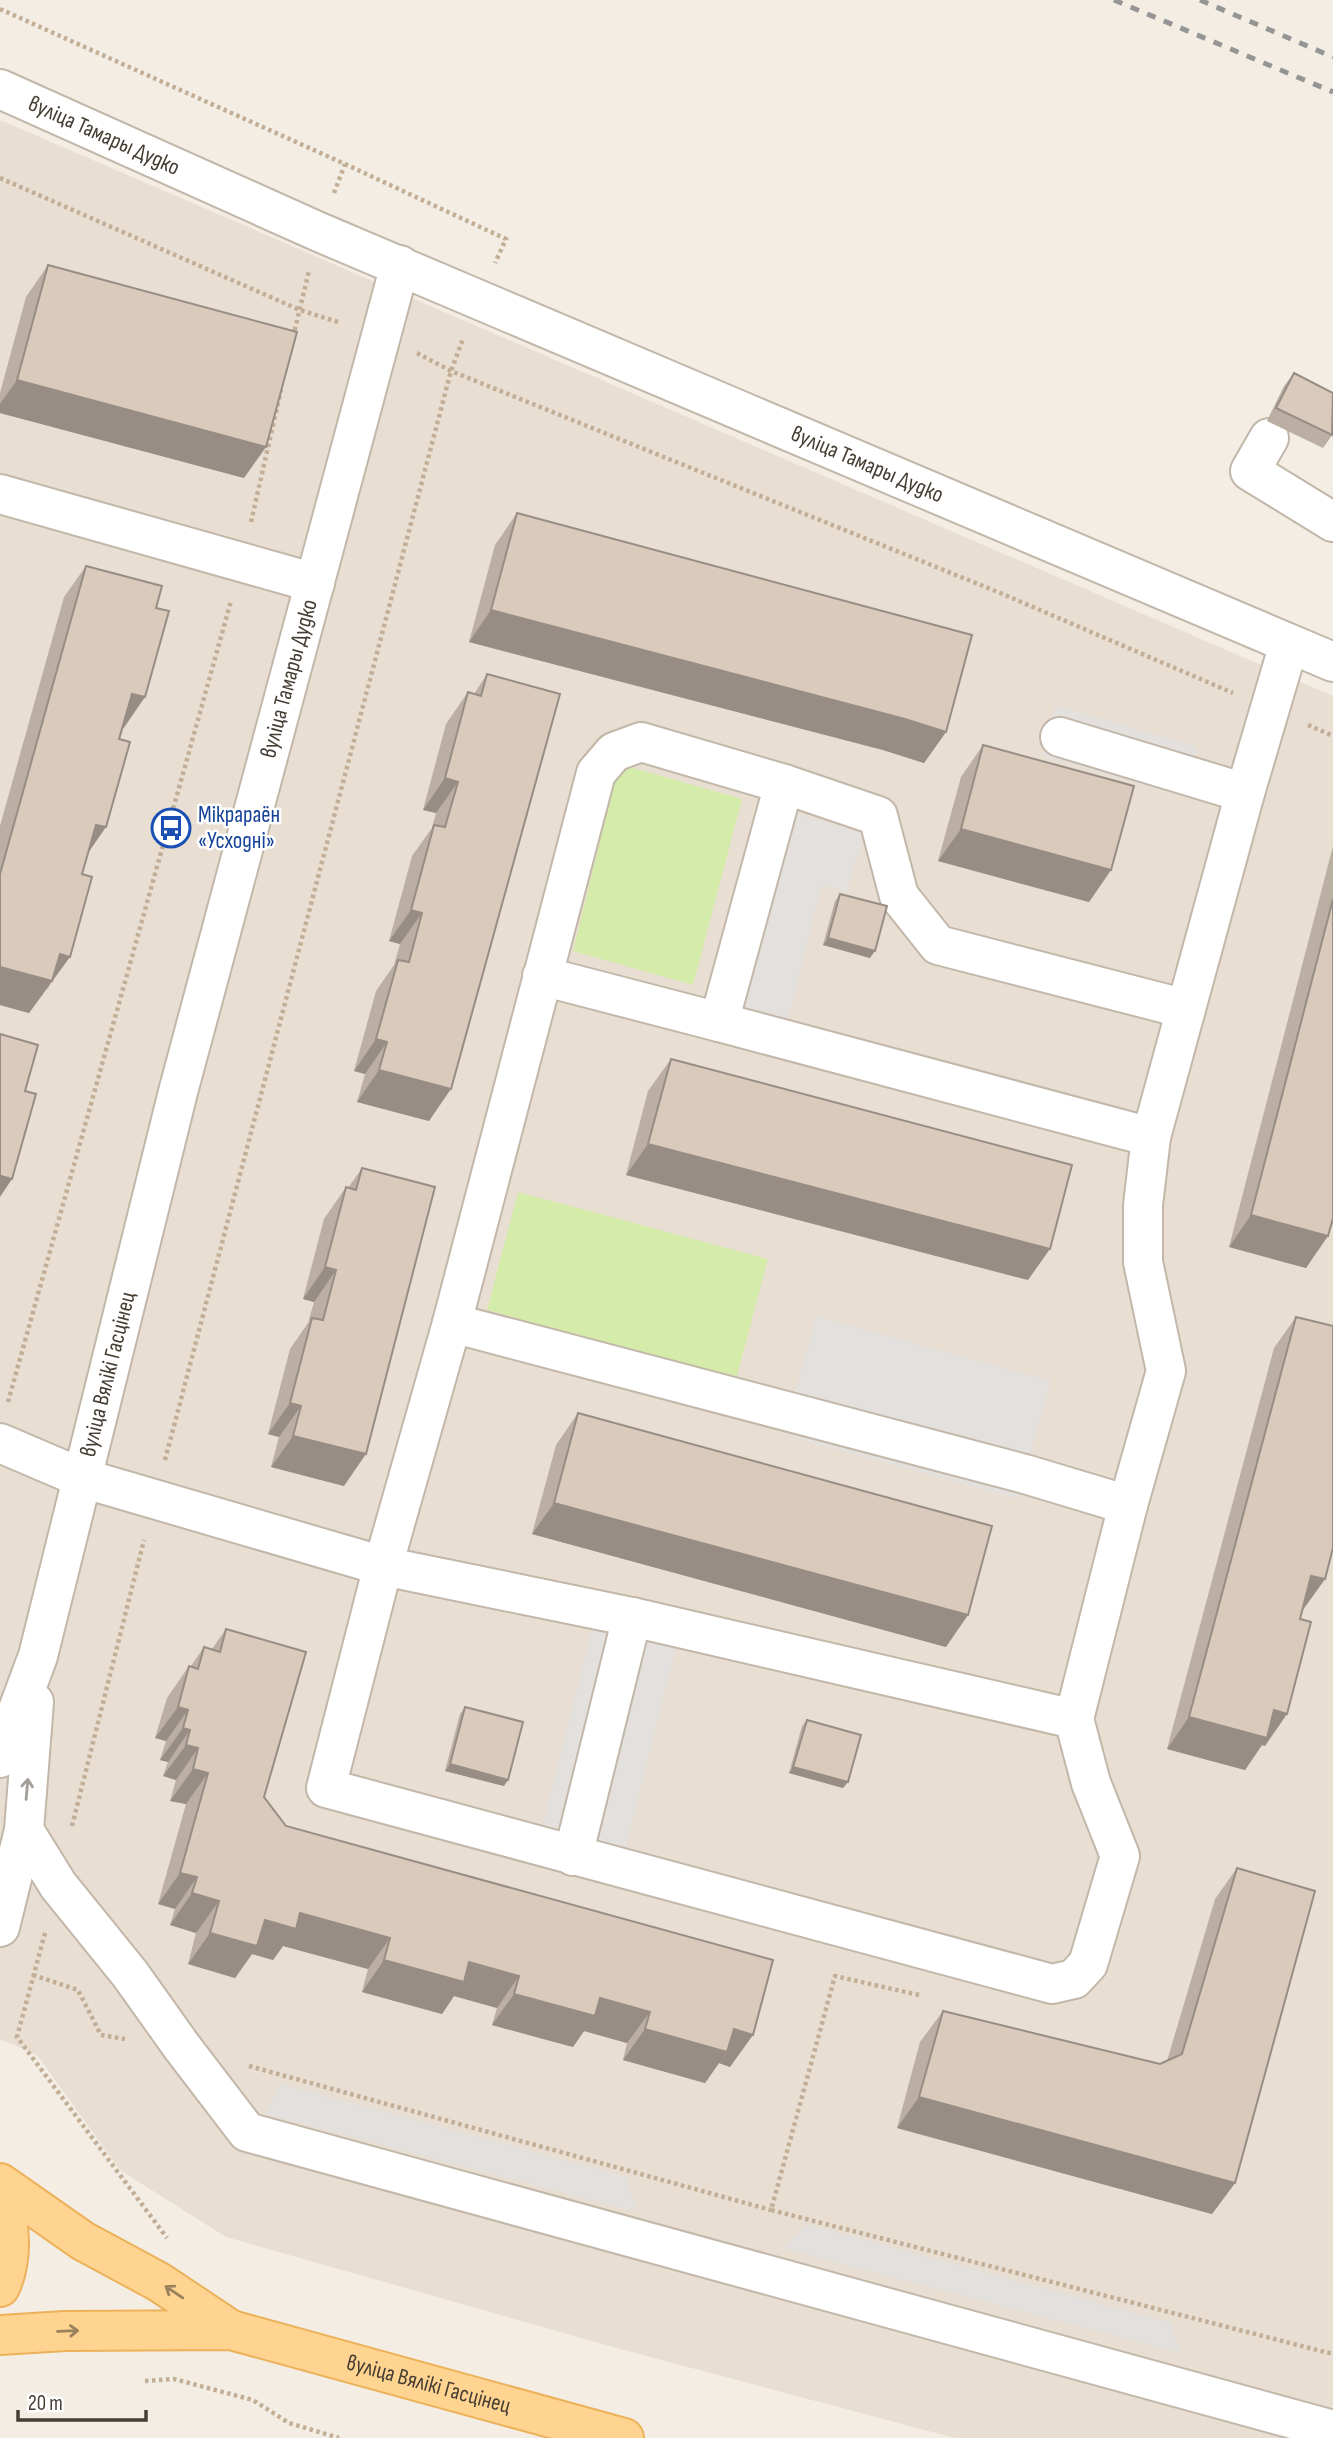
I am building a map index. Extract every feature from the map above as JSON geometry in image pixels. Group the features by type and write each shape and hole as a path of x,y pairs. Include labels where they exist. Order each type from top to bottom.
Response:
{"main road":[{"name":"вуліца Вялікі Гасцінец","path":"0,2183 83,2241 159,2282 231,2330"},
{"path":"0,2198 5,2208 9,2244 4,2279 0,2287"},
{"name":"вуліца Вялікі Гасцінец","path":"0,2335 65,2331 231,2330 624,2438"}],"street":[{"name":"вуліца Тамары Дудко","path":"0,89 319,232 1333,662"},
{"name":"вуліца Тамары Дудко","path":"178,1092 400,265"},
{"path":"1269,438 1250,471 1333,522"},
{"path":"0,494 315,583"},
{"path":"1186,1009 937,945 899,896 878,816 784,784 641,743 614,752 596,773 452,1323 383,1566 326,1788 1052,1984 1074,1979 1088,1965 1120,1856 1091,1783 1074,1719 1128,1505 1166,1371 1143,1262 1143,1205 1151,1137 1186,1009 1245,793 1289,644"},
{"path":"1060,737 1245,793"},
{"path":"719,1022 784,784"},
{"path":"542,976 1151,1137"},
{"name":"вуліца Вялікі Гасцінец","path":"0,1758 38,1656 178,1092"},
{"path":"452,1323 1026,1474 1128,1505"},
{"path":"0,1443 82,1478 383,1566 632,1617 1074,1719"},
{"path":"573,1856 632,1617"},
{"name":"вуліца Вялікі Гасцінец","path":"0,1927 24,1830 38,1656"},
{"path":"24,1830 58,1885 130,1975 247,2132 1333,2430"}],"path":[{"path":"290,350 319,232 345,164"},
{"path":"0,178 300,310 381,335 451,371 998,592 1333,736"},
{"path":"7,1403 242,561 281,390"},
{"path":"58,1885 17,2038 168,2239"},
{"path":"33,1975 78,1990 101,2035 182,2048"},
{"path":"771,2210 835,1976 926,1996"},
{"path":"249,2066 771,2210 1333,2354"},
{"path":"145,2381 174,2379 253,2400 289,2423 339,2438"}],"shaded area":[{"path":"0,120 1333,696 1333,2438 955,2438 613,2347 226,2237 120,2170 37,2055 0,2039"},
{"path":"1055,705 1198,747 1189,798 1042,756"},
{"path":"759,802 864,834 847,892 822,885 787,1026 705,1002"},
{"path":"816,1316 1051,1381 1018,1499 784,1435"},
{"path":"594,1619 678,1640 626,1847 542,1826"},
{"path":"281,2084 627,2177 637,2212 265,2114"},
{"path":"807,2224 1172,2323 1180,2353 781,2248"}],"green space":[{"path":"619,764 742,799 693,985 573,951"},
{"path":"518,1192 768,1259 736,1379 487,1310"}],"building":[{"path":"48,265 297,332 266,447 17,380"},
{"path":"1294,373 1333,393 1332,435 1276,408"},
{"path":"517,513 972,635 946,732 491,610"},
{"path":"86,566 162,586 156,608 169,611 145,697 132,694 119,739 130,742 106,827 96,825 82,874 92,877 70,957 60,954 52,981 0,967 0,874"},
{"path":"487,674 560,694 451,1089 379,1070 387,1042 376,1039 398,960 409,962 422,913 411,910 434,825 445,827 458,782 445,778 468,692 481,696"},
{"path":"983,745 1134,786 1111,870 961,829"},
{"path":"840,894 887,906 875,951 828,938"},
{"path":"1333,899 1333,1218 1328,1236 1251,1215"},
{"path":"0,1034 38,1045 25,1091 36,1094 12,1179 1,1176 0,1181"},
{"path":"671,1059 1072,1165 1050,1249 648,1144"},
{"path":"362,1168 435,1187 366,1454 293,1436 301,1406 290,1403 312,1318 323,1320 336,1270 325,1267 346,1187 356,1190"},
{"path":"1296,1317 1333,1326 1333,1548 1325,1579 1311,1576 1300,1619 1311,1622 1287,1714 1274,1710 1267,1738 1189,1717"},
{"path":"578,1413 992,1526 968,1615 554,1503"},
{"path":"226,1629 306,1652 264,1797 286,1826 773,1960 753,2035 734,2029 727,2052 645,2029 650,2012 600,1998 595,2016 514,1994 519,1976 469,1962 464,1982 384,1960 390,1938 300,1913 296,1929 265,1920 257,1946 210,1933 219,1901 192,1893 197,1877 180,1873 208,1773 193,1769 198,1748 186,1745 190,1730 183,1728 188,1710 178,1707 189,1666 198,1669 204,1647 220,1652"},
{"path":"465,1707 523,1722 508,1780 450,1764"},
{"path":"807,1720 861,1735 848,1782 793,1767"},
{"path":"1237,1868 1315,1891 1235,2183 919,2097 943,2011 1160,2064 1182,2054"}],"railway":[{"path":"1114,0 1333,92"},
{"path":"1200,0 1333,57"}],"place":[{"name":"Мікрараён «Усходні»","path":"171,828"}]}
